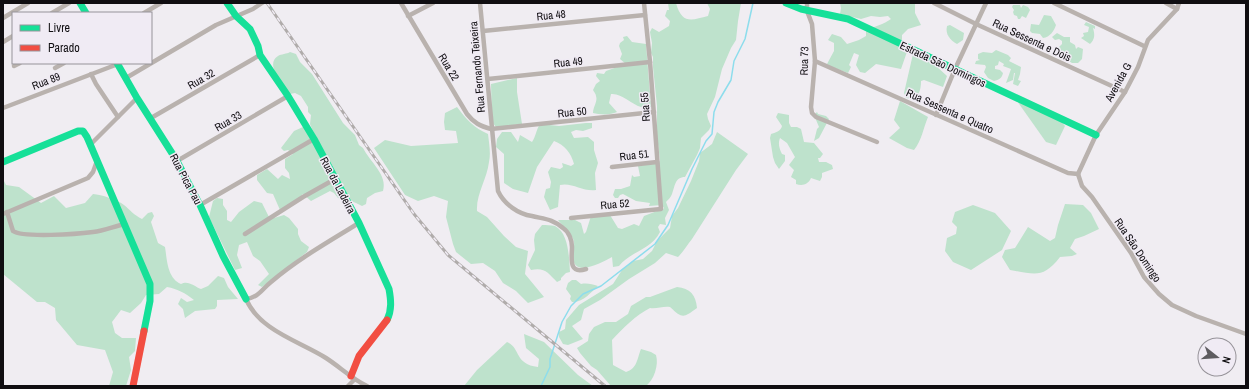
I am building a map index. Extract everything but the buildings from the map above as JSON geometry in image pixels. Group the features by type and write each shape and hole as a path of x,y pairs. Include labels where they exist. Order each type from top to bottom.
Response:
{"street":[{"path":"13,12 28,3"},
{"path":"54,12 69,3"},
{"path":"80,3 85,12"},
{"path":"146,12 161,3"},
{"name":"Rua da Ladeira","path":"226,3 236,16 250,29 258,46 260,55 288,96 314,139 359,223 392,297 392,308 389,320 359,357 352,378"},
{"path":"152,63 216,25 253,9 262,3"},
{"name":"Rua 22","path":"401,3 467,114 473,122 479,126 491,129"},
{"path":"408,16 433,3"},
{"name":"Rua Fernando Teixeira","path":"480,3 488,79 491,129 497,184 501,197 521,212 533,216 548,218 563,228 570,238 572,247 570,260 572,265 576,270 581,271 586,269"},
{"name":"Rua 55","path":"644,3 661,209"},
{"name":"Estrada São Domingos","path":"786,3 807,7 848,19 1096,135"},
{"name":"Rua Sessenta e Dois","path":"934,3 976,24 1124,92"},
{"path":"936,115 955,69 986,3"},
{"path":"1054,3 1144,46"},
{"path":"1166,3 1177,9"},
{"name":"Avenida G","path":"1078,174 1096,135 1124,92 1138,67 1144,46 1151,34 1177,9 1179,3"},
{"name":"Rua 73","path":"807,7 812,24 815,61 811,107 812,113 816,117 877,142"},
{"path":"3,18 12,13"},
{"name":"Rua 48","path":"483,31 645,15"},
{"path":"3,42 12,37"},
{"name":"Rua 32","path":"151,118 260,55"},
{"name":"Rua Sessenta e Quatro","path":"815,61 1068,173 1078,174"},
{"name":"Rua 49","path":"488,79 650,62"},
{"path":"14,66 18,64"},
{"path":"55,68 62,64"},
{"name":"Rua 89","path":"3,108 115,64"},
{"name":"Rua Pica Pau","path":"118,64 137,98 177,161 200,205 223,256 246,299"},
{"path":"126,78 150,64"},
{"path":"91,74 118,117"},
{"name":"Rua 33","path":"177,161 288,96"},
{"path":"91,144 137,98"},
{"name":"Rua 50","path":"491,129 654,112"},
{"path":"3,162 78,130 85,132 148,276 151,293 133,386"},
{"path":"200,205 314,139"},
{"path":"97,162 93,172 88,178 5,213 13,231 21,234 67,234 94,232 125,224"},
{"name":"Rua 51","path":"612,167 657,162"},
{"name":"Rua São Domingo","path":"1078,174 1082,186 1092,197 1131,253 1144,277 1159,294 1172,305 1196,316 1246,334"},
{"path":"245,234 303,197 335,179"},
{"name":"Rua 52","path":"571,218 661,209"},
{"path":"359,223 293,264 269,283 256,297 246,299 255,315 267,325 327,359 352,378 366,386"},
{"path":"348,386 352,378"}],"green space":[{"path":"668,3 676,3 681,15 685,18 697,19 708,16 710,9 707,3 741,3 736,40 722,69 715,97 707,114 711,126 701,138 700,148 685,177 677,180 672,195 666,202 669,210 665,218 666,225 660,224 658,227 660,232 656,238 619,266 613,267 612,257 601,263 582,268 577,266 574,262 573,239 558,220 575,220 581,223 584,234 591,216 610,215 618,228 622,229 634,224 639,226 644,216 657,211 662,211 664,208 662,205 649,206 650,203 636,201 623,194 618,198 615,198 613,195 615,189 630,186 632,175 634,177 640,176 638,166 659,163 660,160 657,136 657,106 650,32 652,28 659,32 669,26 670,21 665,16 667,10 669,10"},
{"path":"840,3 915,3 915,13 921,25 908,29 902,35 902,41 908,49 901,69 876,64 865,73 860,72 856,65 859,55 854,53 849,65 851,67 848,73 827,64 834,51 834,43 828,40 832,34 841,37 847,44 866,36 866,30 891,19 888,16 871,16 861,19 840,14"},
{"path":"1013,5 1020,5 1021,8 1023,5 1028,7 1030,10 1026,18 1022,16 1018,19 1017,16 1014,15"},
{"path":"1044,15 1051,16 1056,25 1048,36 1043,38 1040,34 1032,33 1030,31 1031,24 1039,25"},
{"path":"1086,22 1095,26 1095,29 1093,28 1094,39 1090,44 1081,38 1084,36 1083,33 1088,32 1089,27 1084,25"},
{"path":"950,25 964,33 963,40 957,44 950,39 947,34 947,26"},
{"path":"1057,33 1064,37 1070,37 1070,42 1075,45 1076,49 1078,47 1083,49 1082,59 1078,63 1072,63 1063,57 1064,52 1059,51 1058,48 1062,44 1062,41 1059,39 1055,40 1052,37"},
{"path":"627,36 632,42 646,44 651,107 637,106 619,95 611,94 609,103 617,112 612,114 593,113 596,102 596,94 593,90 596,84 600,81 596,76 597,73 604,74 606,71 626,64 620,59 622,54 619,46 624,40 623,37"},
{"path":"996,50 1008,55 1011,58 1009,61 1021,67 1018,80 1021,81 1018,86 1013,84 1015,73 1013,80 1006,83 1011,69 1003,66 1004,64 999,61 998,65 995,66 995,69 1000,70 1003,73 1000,78 994,81 988,78 984,72 986,67 985,65 975,64 976,61 980,60 978,59 978,54 983,52 992,53"},
{"path":"290,52 296,54 300,62 312,74 343,123 355,135 359,145 363,148 381,174 384,185 383,191 375,193 367,198 366,204 362,206 351,201 313,131 310,124 311,115 308,112 308,107 301,96 295,93 290,94 276,75 273,64 274,60 279,55"},
{"path":"913,54 935,65 947,76 943,87 924,80 921,81 919,92 916,96 913,98 906,98 904,93"},
{"path":"517,78 517,92 522,124 496,127 492,122 491,84"},
{"path":"900,101 928,117 921,138 914,150 907,148 889,138 900,128 894,120"},
{"path":"1017,101 1060,120 1065,126 1056,145 1046,142"},
{"path":"457,107 471,123 488,134 490,159 478,199 477,211 487,217 516,247 528,251 525,274 544,297 528,303 516,291 503,283 495,271 483,263 471,264 456,252 446,217 448,201 434,196 418,201 405,195 374,148 385,140 411,146 458,143 456,131 445,130 444,122 445,113"},
{"path":"817,112 818,114 826,116 829,119 819,138 814,141 817,129 819,127 814,115"},
{"path":"778,113 789,115 789,123 791,127 801,129 804,142 814,143 823,154 820,158 818,158 819,162 826,162 832,165 833,169 822,173 820,181 811,178 805,184 796,184 796,180 791,177 794,170 789,165 795,157 787,143 780,138 780,148 782,154 785,155 785,161 779,169 775,163 770,138 771,134 779,130 782,126 776,117"},
{"path":"592,123 592,128 583,131 576,130 571,132 574,138 588,137 594,142 594,150 598,163 595,173 596,190 587,190 564,184 560,185 558,207 550,210 544,197 546,189 550,188 551,182 548,172 551,167 560,169 563,167 562,163 571,166 574,164 567,150 554,141 537,167 528,193 513,189 504,183 504,154 496,147 497,139 502,132 511,132 518,142 520,135 532,142 540,124 559,126"},
{"path":"303,127 307,130 342,199 338,198 330,191 311,201 303,194 297,200 280,210 273,194 267,193 257,180 257,175 267,169 278,179 282,175 290,179 289,173 285,168 285,159 293,154 288,150 284,151 281,148 294,131"},
{"path":"717,132 748,154 736,170 692,239 678,257 666,253 655,263 584,309 581,320 572,326 583,339 568,345 563,344 559,337 559,332 565,329 566,320 579,305 613,284 622,270 633,261 643,259 652,251 657,241 670,228 672,216 678,208 691,181 699,161 700,153 712,144"},
{"path":"3,179 6,185 19,187 41,203 54,196 66,208 85,203 93,194 105,196 117,201 142,219 148,213 152,212 154,216 151,222 158,243 165,247 168,268 176,281 181,284 189,283 201,289 208,286 218,276 224,278 228,287 238,299 217,300 217,306 215,309 195,311 185,318 183,309 178,304 181,298 187,302 194,300 188,295 167,287 159,294 146,295 141,303 130,313 121,310 112,322 115,333 122,338 136,338 135,351 129,357 131,370 126,386 109,386 113,372 105,350 77,345 56,320 55,308 45,302 37,302 3,274"},
{"path":"217,198 223,199 223,205 227,211 227,220 231,222 239,212 254,201 262,203 269,217 274,218 284,215 289,218 298,229 298,234 301,241 309,247 307,252 262,287 258,285 269,274 260,261 253,256 247,242 239,245 237,255 242,268 235,270 209,217 213,201"},
{"path":"1065,204 1083,205 1091,213 1099,229 1075,239 1070,248 1077,254 1060,257 1049,269 1043,272 1032,273 1010,270 1002,257 1005,250 1015,248 1028,227 1050,241 1055,238"},
{"path":"973,205 995,213 1011,231 1002,250 971,270 953,262 945,251 947,238 956,234 957,227 952,222 955,212"},
{"path":"542,225 555,226 560,229 566,240 570,272 566,273 561,280 557,282 543,270 531,270 528,265 535,250 535,234"},
{"path":"572,280 576,280 581,284 598,286 580,301 572,302 570,299 571,296 566,289 568,283"},
{"path":"677,287 692,293 697,308 689,314 683,316 678,314 670,307 650,308 625,326 612,340 613,365 626,372 630,371 635,366 641,349 656,355 656,368 649,383 646,386 611,386 597,370 591,366 577,348 588,341 589,334 594,327 605,322 616,322 628,314 631,306 646,297 650,297"},
{"path":"524,334 544,342 578,375 593,386 464,386 477,370 507,342 514,348 525,363 538,367 539,359 526,348"}],"waterway":[{"path":"541,386 550,367 550,359 562,322 571,306 583,294 601,286 655,244 668,225 692,169 706,141 712,134 714,112 731,80 734,61 745,39 753,3"}],"railway":[{"path":"267,3 414,214 448,255 605,386"}],"traffic: fast":[{"path":"80,3 85,12"},
{"path":"227,3 236,16 250,29 258,46 260,55 288,96 314,139 359,223 389,289 391,305 387,320"},
{"path":"786,3 801,9 848,19 1096,135"},
{"path":"118,64 177,161 200,205 223,256 246,299"},
{"path":"3,162 78,131 83,131 87,137 150,284 150,301 144,331"}],"traffic: jam":[{"path":"351,376 359,356 387,320"},
{"path":"133,386 144,331"}]}
